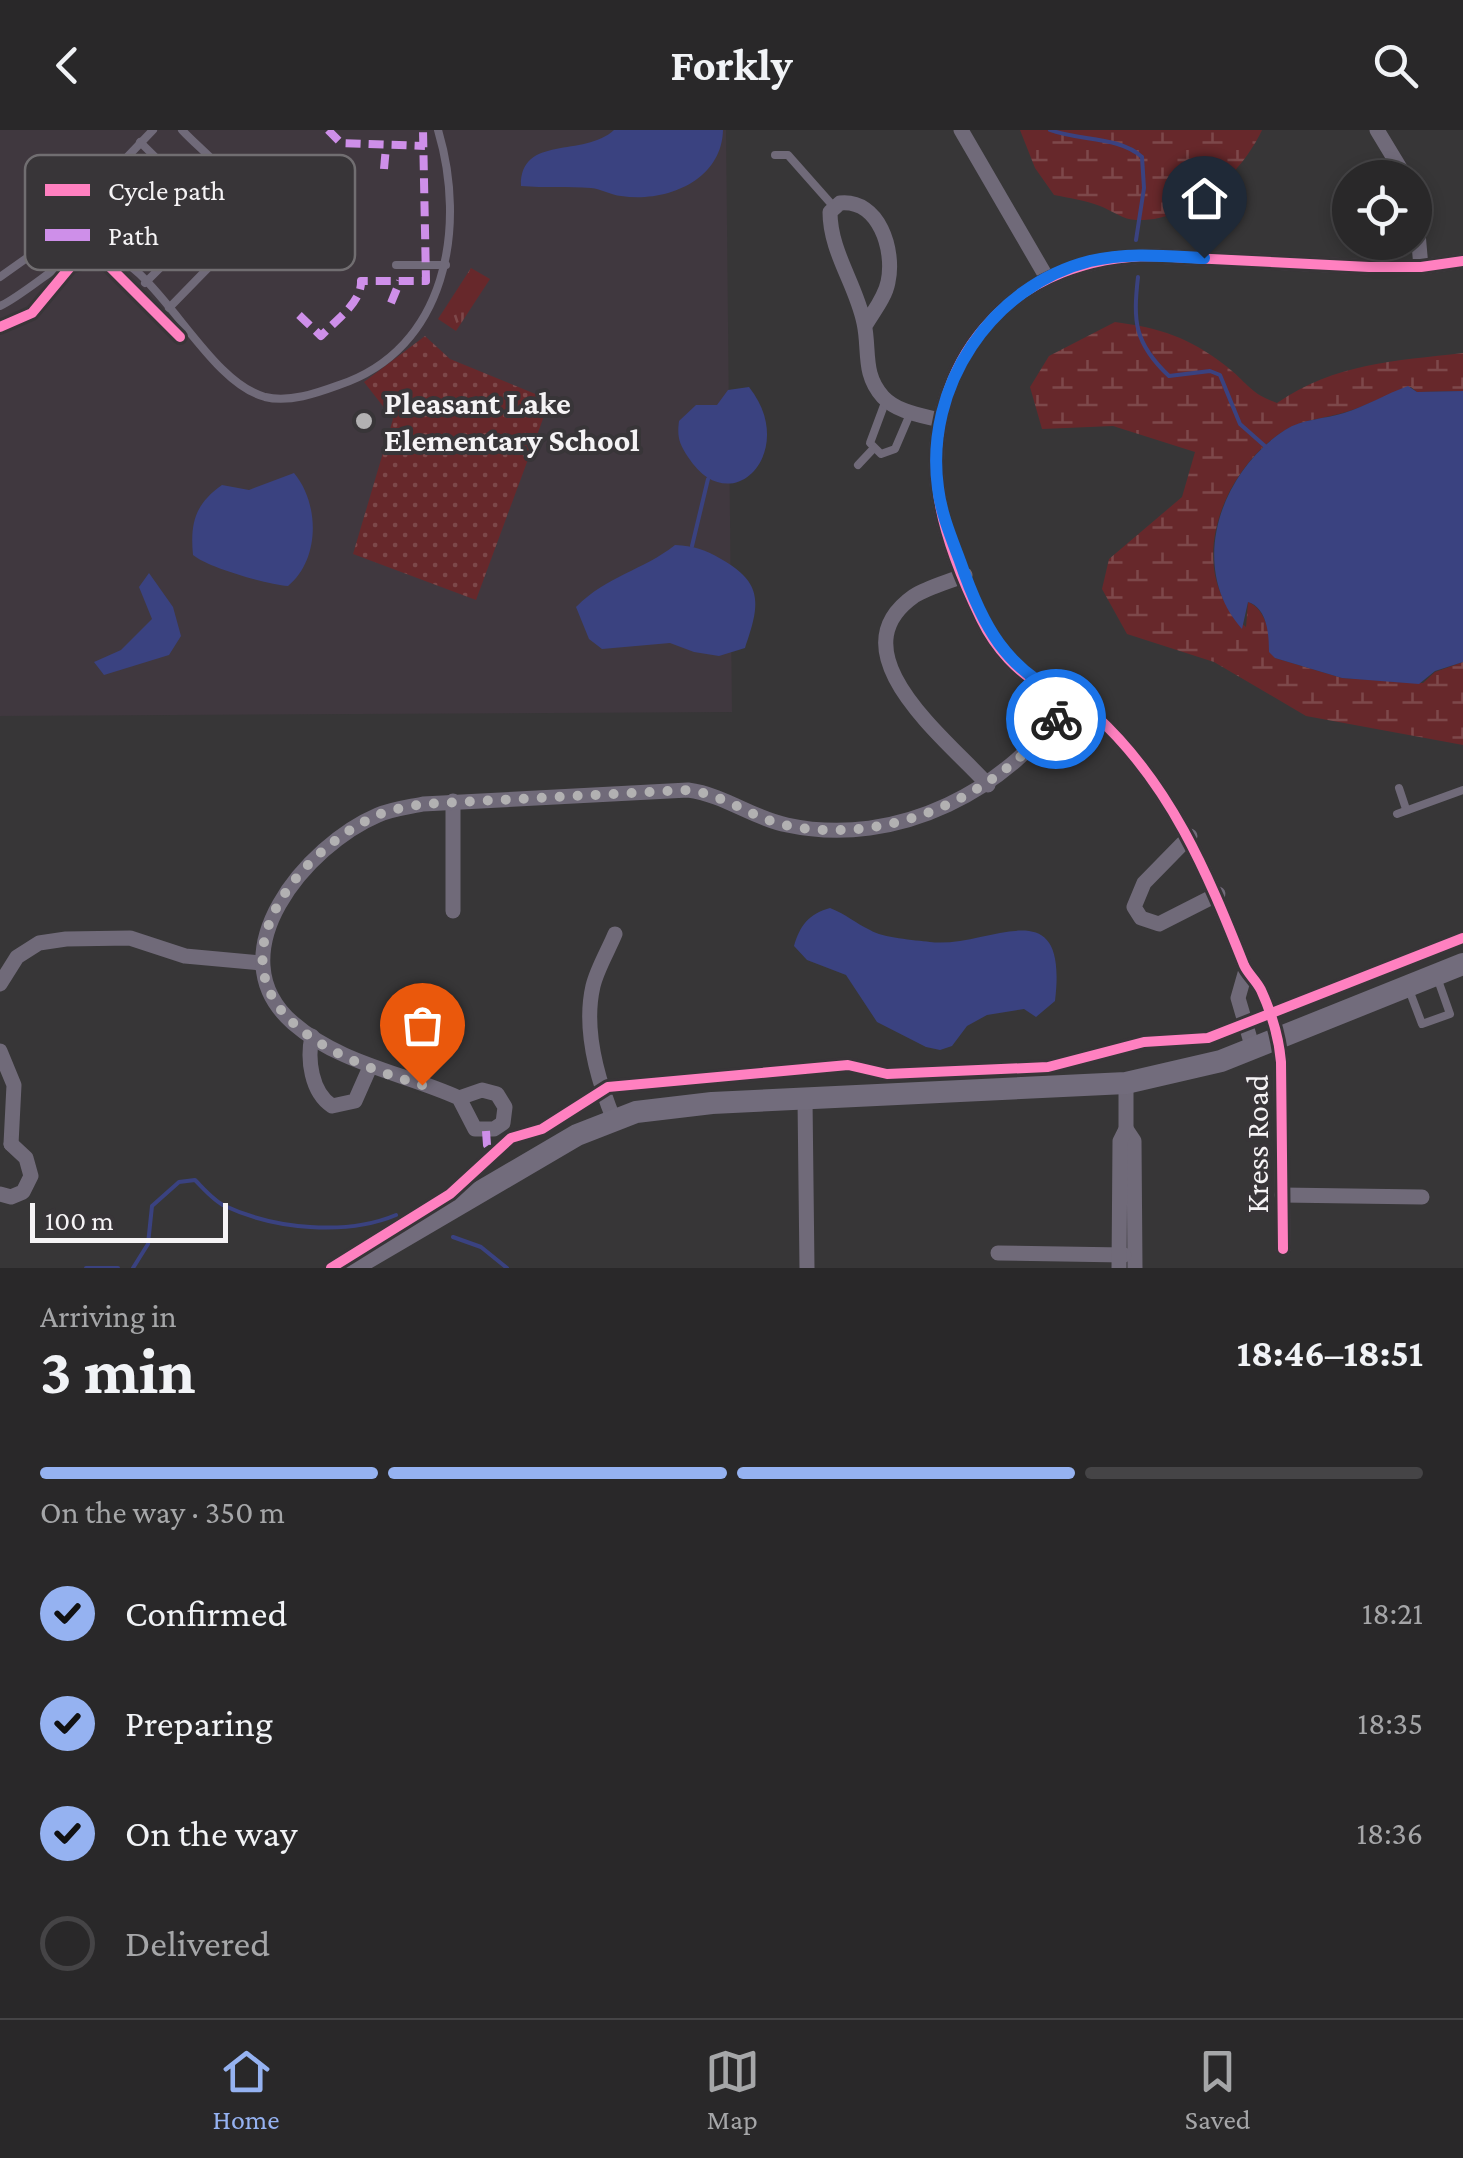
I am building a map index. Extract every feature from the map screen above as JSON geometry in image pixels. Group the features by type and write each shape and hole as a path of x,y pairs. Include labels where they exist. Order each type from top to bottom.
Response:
{"main road":[{"path":"350,1268 543,1154 614,1120 666,1106 1126,1084 1279,1040 1463,964"}],"street":[{"path":"961,130 1047,278"},
{"path":"1377,130 1395,160"},
{"path":"865,326 888,286 889,253 884,234 862,204 840,203 830,212 832,240 850,275 865,326 866,362 886,400 910,413 940,420"},
{"path":"1253,1049 1238,998 1246,970 1218,894 1190,836 1124,744 1090,711 1018,669 998,648 980,618 938,488 940,420 947,394 975,337 1008,302 1074,266 1119,256 1421,267 1463,261"},
{"path":"1420,260 1421,267"},
{"path":"964,576 916,594 899,609 886,631 884,656 896,683 988,785"},
{"path":"459,1098 370,1067 312,1036 274,1001 261,962 264,940 283,898 306,868 342,835 380,814 453,801 688,790 716,794 786,825 819,830 903,820 988,785 1037,743 1070,699"},
{"path":"453,801 454,910"},
{"path":"1190,836 1144,882 1134,907 1141,918 1159,924 1218,894"},
{"path":"614,1120 598,1077 592,1028 593,987 616,934"},
{"path":"0,984 17,957 39,943 66,939 130,938 185,956 261,962"},
{"name":"Kress Road","path":"1246,970 1260,988 1279,1040 1282,1249"},
{"path":"312,1036 311,1068 316,1088 332,1106 355,1101 370,1067"},
{"path":"0,1051 11,1074 5,1147 26,1158 31,1176 24,1192 11,1197 0,1194"},
{"path":"998,1253 1127,1262 1120,1141 1126,1129 1126,1084"},
{"path":"805,1100 807,1268"},
{"path":"1282,1195 1422,1197"}],"lane":[{"path":"128,155 152,130"},
{"path":"182,130 205,155"},
{"path":"132,270 218,363 260,396 312,394 348,382 409,340 430,310 446,265 450,214 438,130"},
{"path":"140,142 153,155"},
{"path":"775,156 788,156 834,207"},
{"path":"0,277 25,257"},
{"path":"396,264 446,265"},
{"path":"0,306 55,270"},
{"path":"145,283 158,270"},
{"path":"169,308 207,270"},
{"path":"886,400 870,443 881,454 896,449 910,413"},
{"path":"858,465 873,449"},
{"path":"1399,788 1406,809"},
{"path":"1397,814 1463,790"},
{"path":"1408,987 1422,1024 1450,1014 1437,975"}],"shaded area":[{"name":"Pleasant Lake Elementary School","path":"0,130 726,130 732,712 0,716"}],"green space":[{"path":"1020,130 1262,130 1241,163 1211,193 1176,213 1136,220 1089,202 1054,195 1035,168"},
{"path":"471,268 490,279 456,331 438,319"},
{"path":"1115,322 1146,327 1186,341 1226,366 1254,391 1277,403 1321,379 1343,372 1463,353 1463,391 1417,392 1411,387 1346,412 1294,426 1264,446 1228,494 1213,551 1216,579 1226,605 1246,627 1248,602 1260,611 1275,658 1342,678 1423,683 1435,672 1463,662 1463,745 1306,716 1214,662 1127,634 1102,589 1109,559 1182,497 1195,452 1113,426 1042,429 1030,387 1049,356"},
{"path":"425,336 450,359 550,400 476,600 353,554 393,419 364,382"}],"water":[{"path":"614,130 723,130 713,162 702,175 656,196 617,195 591,188 521,186 523,170 531,159 587,143"},
{"path":"1408,386 1417,392 1463,391 1463,662 1435,671 1419,684 1342,678 1275,658 1269,652 1263,615 1248,602 1242,629 1225,604 1216,578 1218,522 1228,495 1262,448 1285,430 1352,410"},
{"path":"749,387 763,411 767,434 763,455 754,471 740,481 723,483 705,476 688,457 679,440 679,421 696,405 717,405 728,390"},
{"path":"294,473 309,500 313,531 306,562 288,586 238,575 193,555 196,515 213,492 222,485 249,490"},
{"path":"675,545 715,556 745,577 755,596 755,607 745,648 719,656 670,643 602,649 589,639 576,607 600,587"},
{"path":"149,573 173,607 181,636 169,655 104,675 94,662 121,650 152,619 139,587"},
{"path":"830,908 876,933 930,942 1020,931 1037,933 1050,944 1056,965 1055,1001 1036,1017 1024,1009 987,1015 967,1026 952,1046 940,1050 926,1047 877,1022 846,975 807,960 794,946 806,922"}],"waterway":[{"path":"1050,130 1122,145 1142,157 1144,188 1136,240"},
{"path":"1138,277 1138,331 1157,364 1169,376 1210,371 1220,375 1240,424 1266,447"},
{"path":"692,546 708,479"},
{"path":"133,1268 148,1244 152,1206 179,1182 195,1180 225,1206 287,1224 355,1226 396,1215"},
{"path":"453,1237 481,1247 507,1268"},
{"path":"86,1268 118,1268"}],"marked path":[{"path":"328,130 341,143 425,146"},
{"path":"299,315 321,336 353,303 361,281 426,281 423,130"},
{"path":"384,169 386,147"},
{"path":"391,303 400,281"},
{"path":"486,1131 487,1145 493,1154"}],"cycle path":[{"path":"1283,1249 1281,1062 1265,998 1244,965 1184,830 1144,769 1089,710 1017,668 987,630 960,570 942,516 937,482 938,434 948,390 967,352 992,319 1024,293 1062,273 1105,261 1152,256 1369,267 1421,267 1463,261"},
{"path":"0,327 32,313 68,270"},
{"path":"113,270 180,337"},
{"path":"331,1268 450,1194 511,1138 542,1129 608,1087 848,1065 887,1074 1048,1067 1144,1042 1208,1038 1463,938"}],"way so far":[{"path":"422,1085 370,1067 292,1022 274,1001 261,962 270,922 283,898 306,868 342,835 380,814 423,804 688,790 716,794 786,825 819,830 903,820 946,806 988,785 1037,743 1056,719"}],"place":[{"name":"Pleasant Lake Elementary School","path":"364,421"}],"route":[{"path":"1056,719 1070,699 1018,669 998,648 980,618 946,523 936,456 947,394 975,337 1008,302 1047,278 1074,266 1119,256 1204,258"}]}
